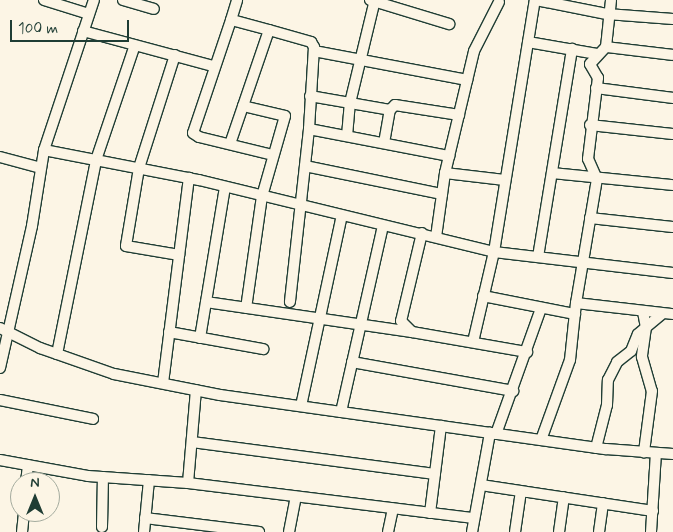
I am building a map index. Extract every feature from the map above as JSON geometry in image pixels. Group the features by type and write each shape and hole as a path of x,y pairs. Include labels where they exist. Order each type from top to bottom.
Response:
{"street":[{"path":"44,0 89,14"},
{"path":"0,368 4,331 44,150 94,0"},
{"path":"123,0 154,9"},
{"path":"237,0 213,66 193,133 273,155"},
{"path":"347,136 350,103 373,0 449,24"},
{"path":"473,342 494,252 535,0 607,14 673,19"},
{"path":"606,47 607,14 611,0"},
{"path":"436,237 445,173 474,50 497,1"},
{"path":"230,20 311,42 314,51 309,129 290,302"},
{"path":"230,144 269,30"},
{"path":"83,31 213,66"},
{"path":"528,42 597,54"},
{"path":"57,354 96,160 135,45"},
{"path":"542,440 569,366 576,303 597,179 588,159 590,126 598,78 590,64 597,54 606,47 673,55"},
{"path":"538,257 572,50"},
{"path":"314,51 467,80"},
{"path":"175,55 139,168 126,246 179,255"},
{"path":"596,88 673,98"},
{"path":"310,96 390,110"},
{"path":"384,143 390,110 395,105 459,115"},
{"path":"243,106 285,116 262,196 246,308"},
{"path":"590,126 673,134"},
{"path":"309,129 449,156"},
{"path":"44,150 189,178 494,252 673,273"},
{"path":"0,157 41,168"},
{"path":"305,166 442,194"},
{"path":"445,173 505,180"},
{"path":"552,173 597,179 673,185"},
{"path":"163,383 189,178"},
{"path":"200,338 225,187"},
{"path":"301,406 342,214"},
{"path":"590,218 673,227"},
{"path":"341,412 382,226"},
{"path":"412,332 401,321 422,233"},
{"path":"483,296 575,314"},
{"path":"206,302 361,324 527,352"},
{"path":"576,303 673,314"},
{"path":"472,532 493,433 513,391 541,308"},
{"path":"643,312 646,327 642,357 652,391 644,452"},
{"path":"596,448 607,405 608,380 617,362 631,351 638,334 662,314"},
{"path":"4,331 57,354 114,374 196,390 596,448 673,454"},
{"path":"169,332 263,349"},
{"path":"631,351 642,357"},
{"path":"352,362 513,391"},
{"path":"188,483 196,390"},
{"path":"0,400 93,419"},
{"path":"430,513 441,426"},
{"path":"192,442 435,474"},
{"path":"651,532 656,453"},
{"path":"0,460 103,477 188,483 474,518"},
{"path":"27,472 28,465"},
{"path":"102,527 103,477"},
{"path":"144,532 149,480"},
{"path":"481,485 653,510"},
{"path":"515,532 521,491"},
{"path":"290,532 296,497"},
{"path":"559,532 564,498"},
{"path":"599,532 603,503"},
{"path":"388,532 393,509"},
{"path":"145,518 259,532"}]}
